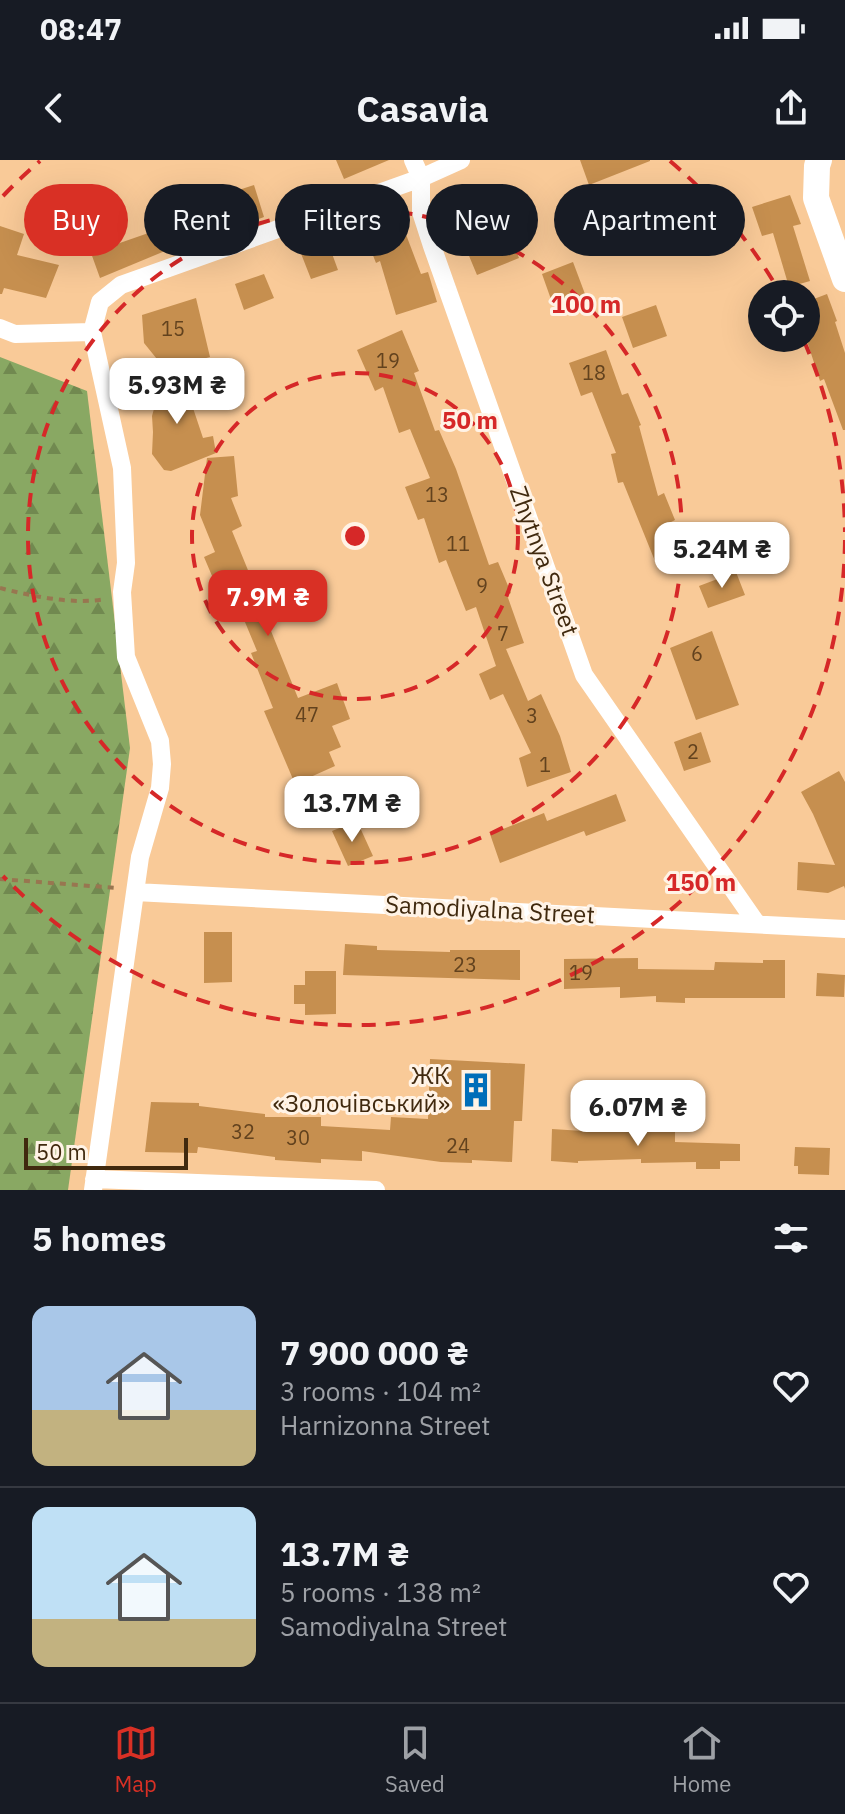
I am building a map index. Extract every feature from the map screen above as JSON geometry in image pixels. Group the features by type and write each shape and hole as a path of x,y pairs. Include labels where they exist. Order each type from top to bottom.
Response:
{"street":[{"name":"Zhytnya Street","path":"413,160 421,178 421,212 432,246 584,675 757,924"},
{"path":"376,1190 93,1185 140,857 160,788 162,764 160,741 126,657 122,468 92,332 100,302 121,285 421,178 461,160"},
{"path":"819,160 816,198 845,279"},
{"path":"0,328 15,334 92,332"},
{"name":"Samodiyalna Street","path":"135,892 845,929"}],"path":[{"path":"0,588 32,596 93,602 123,596"},
{"path":"0,879 110,887 135,892"}],"green space":[{"path":"0,357 87,391 130,748 68,1190 0,1190"}],"building":[{"path":"336,160 389,160 344,179"},
{"path":"580,160 650,160 592,184 589,184"},
{"path":"790,195 801,224 793,226 810,280 787,280 773,233 762,236 752,207"},
{"path":"259,201 264,217 259,219"},
{"path":"0,226 24,234 17,255 59,265 46,298 4,288 0,294"},
{"path":"144,235 144,256 153,256 100,278 92,256 128,256 128,240"},
{"path":"410,245 421,274 428,272 437,302 396,315 380,261 376,263 373,256 410,256"},
{"path":"302,256 333,256 338,270 311,279"},
{"path":"469,256 518,256 519,258 477,275"},
{"path":"573,262 585,294 553,305 542,274"},
{"path":"264,274 274,298 244,310 235,284"},
{"path":"827,294 845,353 845,430 824,379 820,381 811,352 820,352 820,297"},
{"path":"196,298 210,357 165,369 144,343 142,315"},
{"path":"656,305 667,336 633,348 622,317"},
{"path":"402,330 419,371 414,373 435,431 439,430 456,469 489,565 498,562 511,593 507,595 524,643 506,649 528,701 541,694 560,736 571,772 527,787 519,758 531,753 503,694 490,700 479,674 496,666 476,607 466,611 446,560 439,563 424,518 418,520 405,487 430,478 410,429 399,433 383,387 375,391 357,350"},
{"path":"606,350 622,395 628,393 641,425 658,496 664,493 675,520 669,523 682,557 657,566 623,482 618,483 611,454 616,453 592,392 581,396 569,363"},
{"path":"179,370 187,400 190,399 203,438 213,436 216,453 171,471 164,470 152,454 152,416 158,394 153,378"},
{"path":"234,456 238,496 231,498 242,526 232,531 259,597 270,592 280,616 267,621 298,698 337,683 350,719 332,726 341,747 329,752 335,766 295,784 264,711 273,708 251,653 257,651 225,578 215,583 204,557 215,552 200,515 207,458"},
{"path":"736,572 745,595 708,608 699,586"},
{"path":"712,631 739,705 696,720 670,648"},
{"path":"701,732 711,762 684,771 674,742"},
{"path":"839,771 845,782 845,889 844,886 828,893 797,890 798,862 835,865 801,792"},
{"path":"389,777 398,797 367,810 359,789"},
{"path":"616,794 626,821 586,836 584,831 500,863 490,834 544,813 547,821"},
{"path":"357,821 373,856 348,866 332,831"},
{"path":"204,932 232,932 232,982 204,983"},
{"path":"345,944 377,946 377,950 520,950 520,980 343,975"},
{"path":"638,958 638,969 714,970 715,962 785,960 785,998 685,998 685,1003 656,1002 656,996 620,998 620,987 564,989 564,959"},
{"path":"305,971 336,971 336,1014 305,1015 305,1004 294,1004 294,985 305,985"},
{"path":"817,973 845,975 844,997 816,996"},
{"path":"430,1059 525,1064 522,1121 514,1121 512,1162 441,1162 362,1151 362,1161 321,1159 321,1163 275,1160 275,1157 198,1147 197,1153 145,1152 151,1102 199,1103 199,1106 265,1114 265,1117 321,1117 321,1126 390,1130 391,1117 428,1119"},
{"path":"552,1129 598,1132 598,1129 675,1129 675,1142 740,1144 740,1161 720,1161 720,1169 696,1169 696,1162 641,1163 641,1159 578,1163 551,1161"},
{"path":"795,1147 830,1148 829,1175 798,1174 798,1166 794,1166"}],"place":[{"name":"ЖК «Золочівський»","path":"476,1090"}]}
